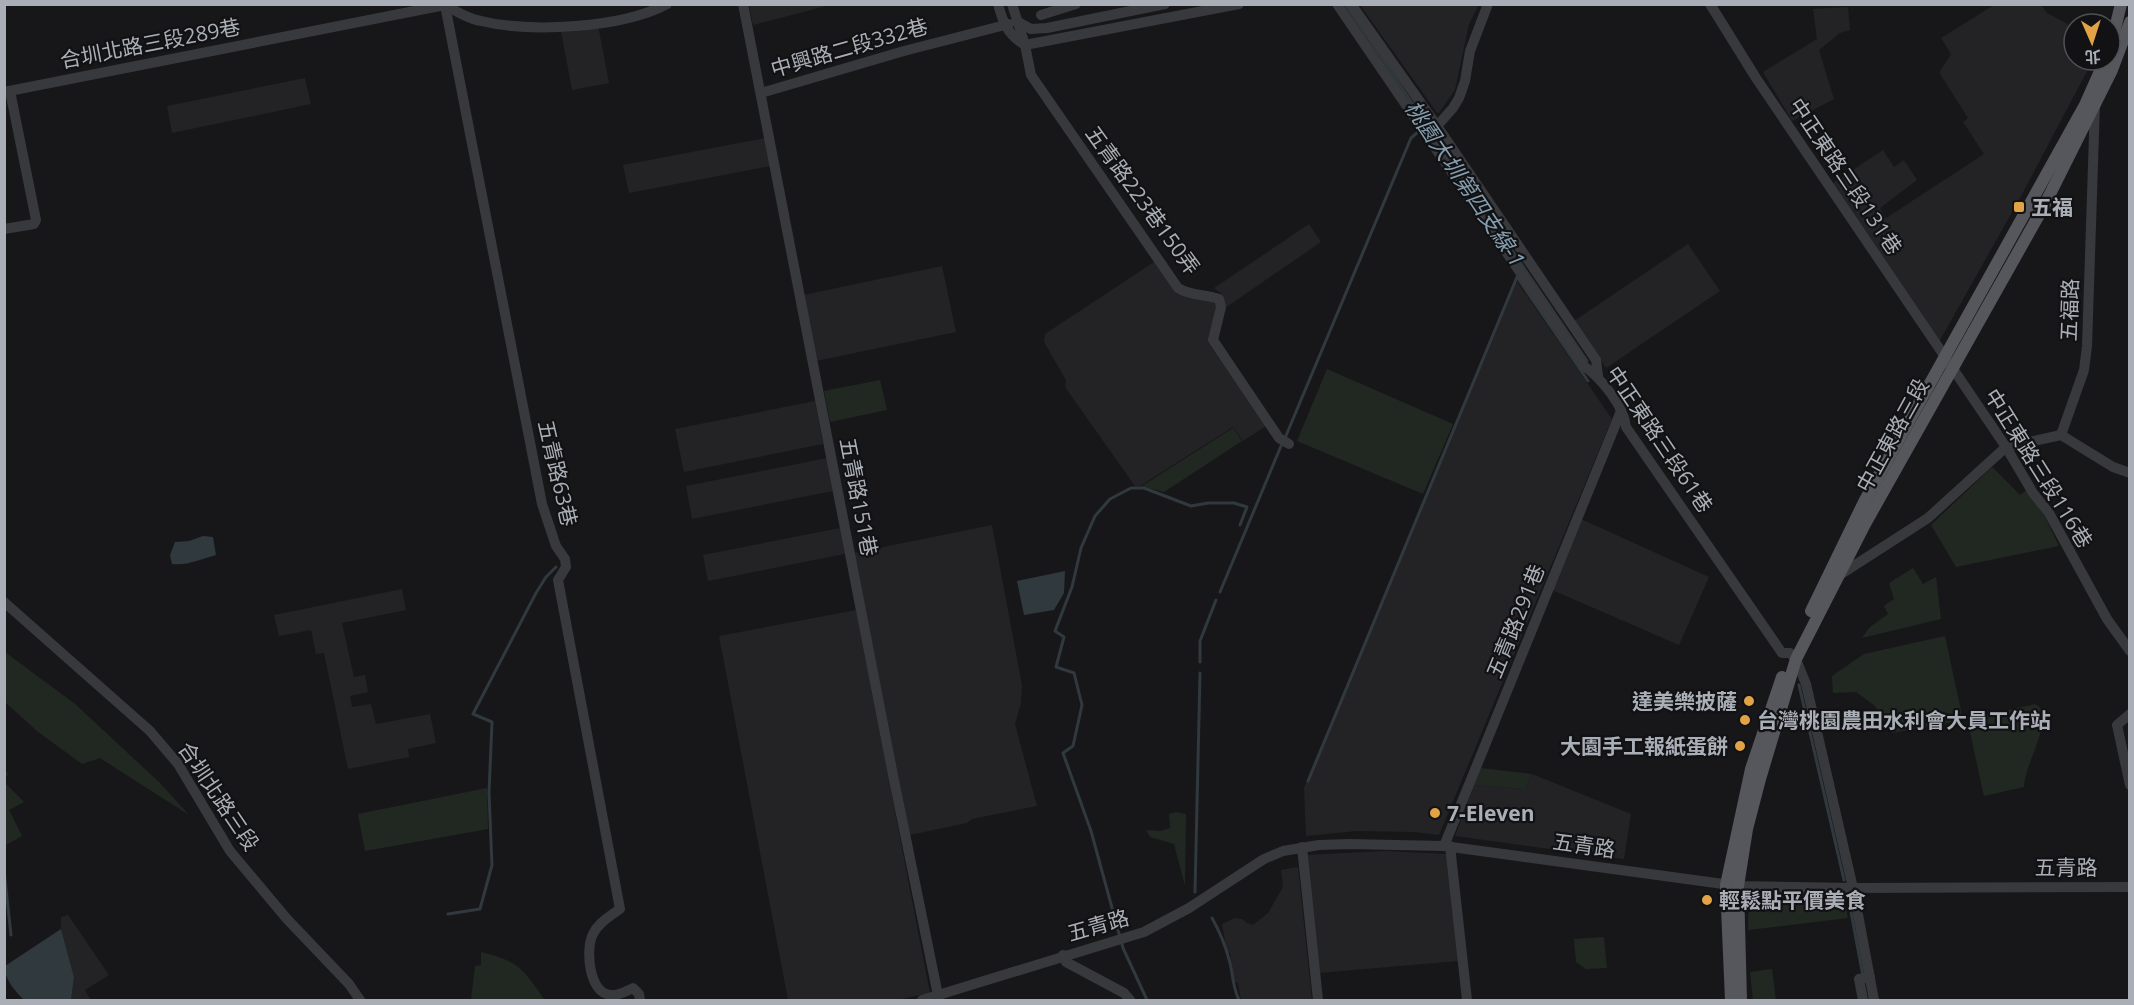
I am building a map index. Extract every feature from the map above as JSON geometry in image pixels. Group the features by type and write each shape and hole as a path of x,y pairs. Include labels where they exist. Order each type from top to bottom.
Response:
{"main road":[{"name":"中正東路三段","path":"1793,656 2044,206 2112,70 2130,22"},
{"name":"中正東路三段","path":"1732,886 1793,656 1864,502 2085,105 2100,72"},
{"path":"1731,1000 1732,886"},
{"path":"1732,886 1741,1000"}],"street":[{"path":"444,5 479,21 515,27 602,24 649,14 667,4"},
{"name":"五青路151巷","path":"743,4 938,998"},
{"path":"998,4 1004,26 1013,38 1025,45 1239,4"},
{"path":"1012,4 1025,45"},
{"path":"1041,15 1076,4"},
{"path":"1018,22 1031,29 1047,28 1165,4"},
{"name":"中正東路三段61巷","path":"1337,4 1584,366 1598,376 1625,417 1626,427 1782,653 1793,656"},
{"path":"1351,4 1596,360 1598,376"},
{"path":"1437,126 1459,98 1465,81 1470,51 1488,4"},
{"name":"中正東路三段131巷","path":"1710,4 1756,78 1953,368"},
{"name":"合圳北路三段289巷","path":"7,92 444,5"},
{"name":"五青路63巷","path":"444,5 542,504 556,546 565,559 566,567 558,580 620,909 603,922 592,935 589,952 590,968 596,984 605,994 612,996 633,988 639,994 640,1000"},
{"name":"中興路二段332巷","path":"761,93 904,51 1018,22"},
{"name":"五青路223巷150弄","path":"1025,45 1031,75 1178,288 1219,299 1221,307 1213,340 1279,438 1289,444"},
{"path":"4,230 34,224 36,220 7,92"},
{"name":"五福路","path":"2061,435 2084,370 2088,346 2095,104"},
{"name":"中正東路三段116巷","path":"1953,368 2006,447 2033,493 2049,513 2106,619 2130,651"},
{"name":"五青路291巷","path":"1447,846 1621,411"},
{"path":"1838,576 1928,518 2006,447 2061,435 2113,467 2130,473"},
{"name":"合圳北路三段","path":"4,602 150,731 178,764 230,852 287,919 349,984 360,1000"},
{"path":"1793,656 1806,684 1853,888 1875,1000"},
{"path":"2130,714 2117,725 2130,785"},
{"name":"五青路","path":"922,1000 938,998 1063,955 1144,932 1189,908 1264,859 1282,851 1302,847 1349,844 1447,846 1732,886 2130,887"},
{"path":"1447,846 1467,1000"},
{"path":"1302,847 1318,1000"},
{"path":"1063,955 1066,962 1124,993 1130,1000"},
{"path":"1863,1000 1859,979 1870,977"}],"shaded area":[{"path":"749,4 830,5 753,25"},
{"path":"1360,5 1479,5 1469,24 1455,90 1438,114"},
{"path":"1994,5 2041,5 2047,13 2062,21 2062,72 2087,72 2020,198 1939,342 1833,183 1883,150 1894,167 1904,160 1917,180 1880,208 1886,218 1984,154 1963,122 1968,118 1940,74 1951,54 1941,38"},
{"path":"1848,7 1850,30 1840,33 1819,50 1834,99 1792,121 1763,72 1817,39 1813,9"},
{"path":"598,25 609,83 572,90 560,26"},
{"path":"305,78 311,104 172,133 167,106"},
{"path":"765,138 771,166 629,193 623,165"},
{"path":"1309,224 1321,242 1225,308 1222,294 1214,288"},
{"path":"1688,244 1720,291 1606,368 1574,321"},
{"path":"1154,262 1177,294 1214,302 1216,307 1208,342 1266,426 1243,441 1233,427 1140,486 1135,486 1065,387 1066,380 1044,342 1045,334"},
{"path":"942,266 956,332 816,361 803,295"},
{"path":"1516,280 1612,419 1439,835 1415,832 1357,831 1306,836 1304,788"},
{"path":"1327,369 1453,424 1423,494 1297,441"},
{"path":"880,380 887,410 830,422 824,391"},
{"path":"815,401 823,444 684,472 675,429"},
{"path":"1233,428 1242,441 1164,492 1142,486"},
{"path":"827,458 833,491 692,519 686,486"},
{"path":"1992,467 2020,495 2027,490 2044,515 2059,546 1956,567 1931,525"},
{"path":"1581,519 1709,577 1679,645 1552,590"},
{"path":"992,525 1022,685 1021,703 1015,724 1037,806 910,835 854,553"},
{"path":"840,528 845,554 708,581 703,555"},
{"path":"203,536 213,537 216,555 189,563 172,564 170,555 175,542 189,541"},
{"path":"1913,568 1923,584 1936,577 1941,619 1862,638 1869,628 1888,614 1884,606 1894,599 1889,583"},
{"path":"1065,571 1064,593 1054,610 1024,615 1017,581"},
{"path":"402,589 406,610 342,623 354,677 365,675 368,692 350,696 352,707 371,704 376,724 430,714 436,743 408,749 409,757 348,769 324,653 316,654 311,630 279,636 274,615"},
{"path":"856,610 930,993 897,1000 788,1000 719,636"},
{"path":"1945,636 1963,720 1892,733 1875,706 1856,692 1833,693 1832,676 1864,654"},
{"path":"5,652 75,704 160,783 189,815 100,758 82,764 37,731 5,702"},
{"path":"2035,704 2042,711 2042,727 2024,787 1984,796 1967,719"},
{"path":"1481,768 1532,774 1525,789 1474,785"},
{"path":"4,770 8,774 5,779 6,784 24,802 9,810 22,836 6,845"},
{"path":"1532,774 1631,814 1624,859 1455,836 1474,785 1525,789"},
{"path":"487,788 488,829 365,851 358,814"},
{"path":"1176,812 1186,814 1185,886 1174,844 1150,837 1146,830 1161,831 1170,828 1169,814"},
{"path":"1385,851 1447,854 1458,961 1319,973 1304,855"},
{"path":"1298,867 1312,1000 1241,1000 1238,983 1234,982 1230,953 1227,953 1222,924 1235,918 1253,925 1268,913 1283,887 1281,870"},
{"path":"1749,890 1843,892 1848,918 1748,930"},
{"path":"68,915 109,975 85,990 91,1000 71,1000 74,977 61,929 61,917"},
{"path":"61,929 74,977 71,1000 24,1000 8,980 5,966"},
{"path":"1604,937 1607,968 1586,969 1576,962 1574,939"},
{"path":"481,952 513,963 525,974 545,1000 471,1000 475,966 481,965"},
{"path":"1772,969 1776,1000 1753,1000 1750,972"}],"waterway":[{"name":"桃園大圳第四支線-1","path":"1345,4 1587,361"},
{"path":"1285,438 1411,138 1418,132"},
{"path":"1308,781 1517,277 1588,381"},
{"path":"1220,592 1281,446"},
{"path":"1147,1000 1123,948 1091,831 1063,753 1073,746 1082,705 1074,673 1056,667 1064,637 1055,631 1072,587 1081,548 1095,516 1110,499 1131,488 1144,488 1191,506 1208,503 1234,503 1247,507 1240,525"},
{"path":"448,914 480,909 492,865 489,793 492,722 473,714 536,593 546,577 556,567"},
{"path":"1200,662 1200,641 1216,600"},
{"path":"1195,892 1200,673"},
{"name":"桃園大圳第四支線-1","path":"1799,685 1844,880"},
{"path":"4,870 11,935"},
{"name":"桃園大圳第四支線-1","path":"1847,891 1863,976"},
{"path":"1212,918 1227,951 1239,1000"}],"place":[{"name":"五福","path":"2019,207"},
{"name":"達美樂披薩","path":"1749,701"},
{"name":"台灣桃園農田水利會大員工作站","path":"1745,720"},
{"name":"大園手工報紙蛋餅","path":"1740,746"},
{"name":"7-Eleven","path":"1435,813"},
{"name":"輕鬆點平價美食","path":"1707,900"}]}
